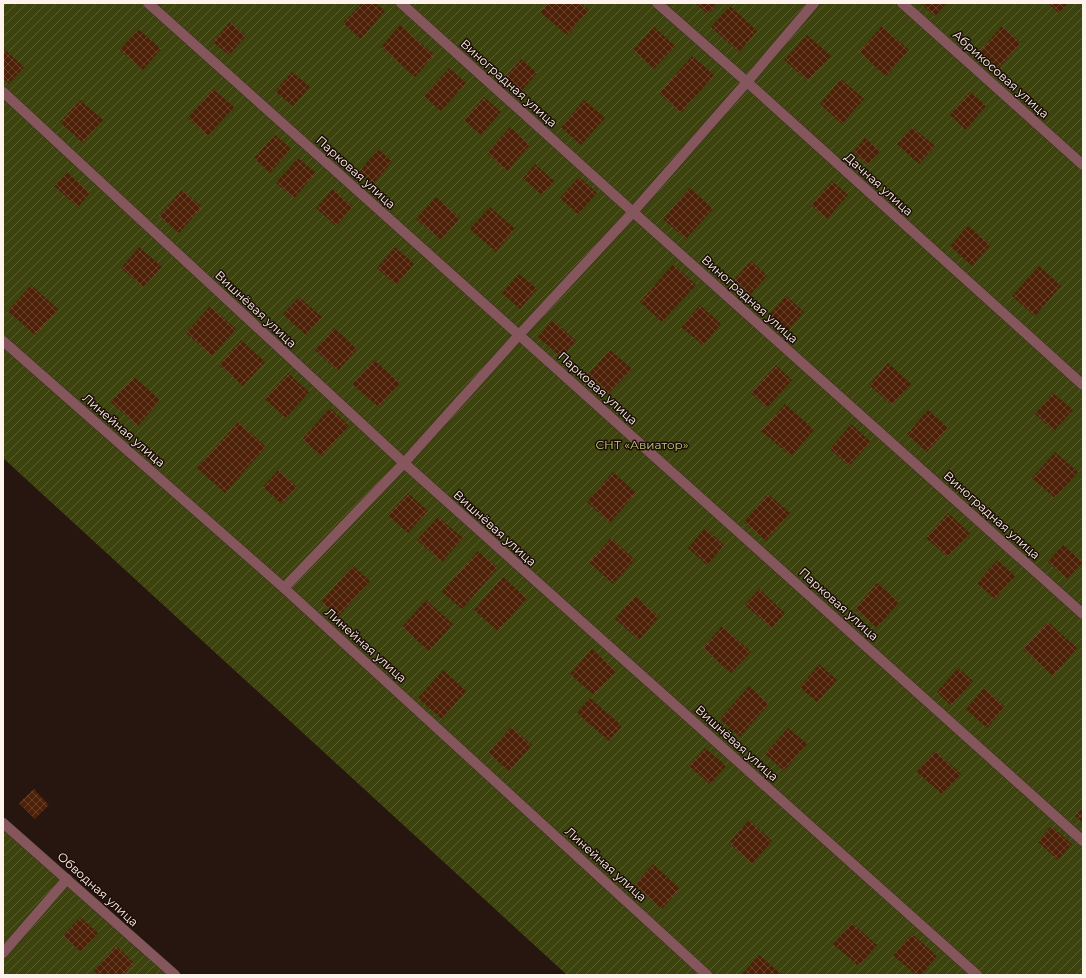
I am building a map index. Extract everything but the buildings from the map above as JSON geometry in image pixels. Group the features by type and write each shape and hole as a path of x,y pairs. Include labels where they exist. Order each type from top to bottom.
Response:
{"street":[{"name":"Парковая улица","path":"148,3 1083,841"},
{"name":"Виноградная улица","path":"400,3 1083,614"},
{"name":"Дачная улица","path":"657,3 747,82 1083,385"},
{"path":"284,588 404,463 519,335 633,212 814,3"},
{"name":"Абрикосовая улица","path":"902,3 1083,165"},
{"name":"Вишнёвая улица","path":"3,92 404,463 977,975"},
{"name":"Линейная улица","path":"3,341 284,588 708,975"},
{"name":"Обводная улица","path":"3,823 175,975"},
{"path":"3,953 67,879"}],"green space":[{"name":"СНТ «Авиатор»","path":"3,3 1083,3 1083,975 567,975 3,458"},
{"path":"3,823 177,975 3,975"}]}
